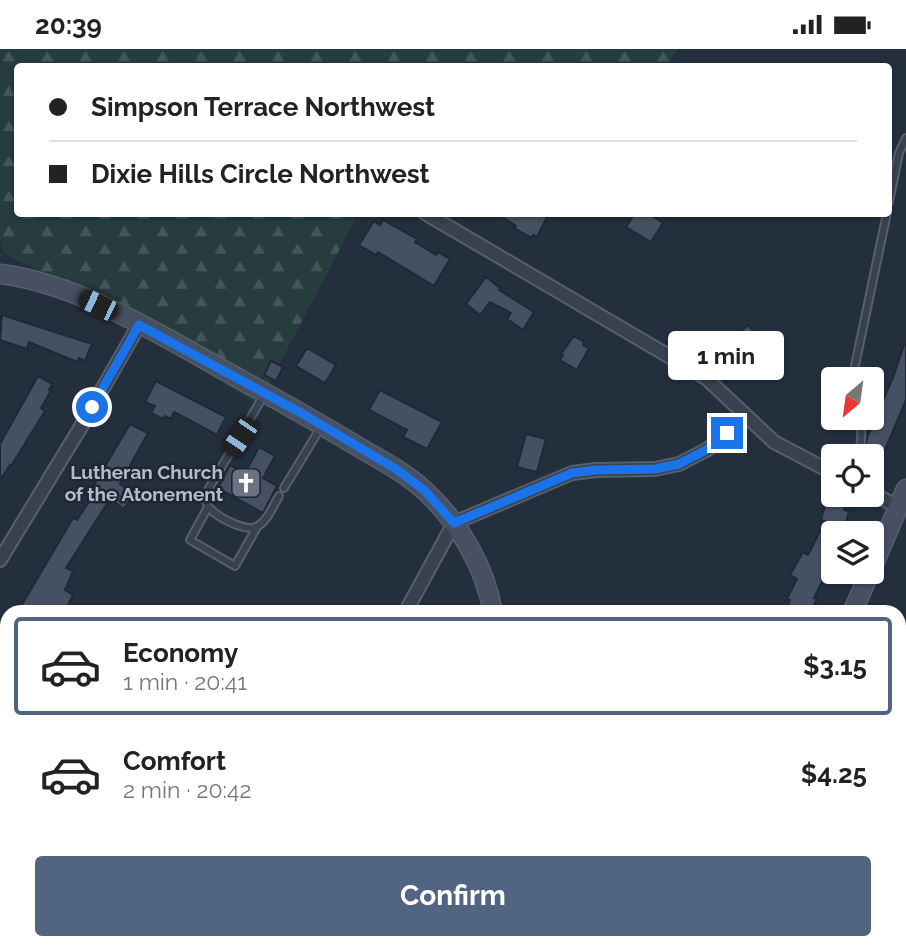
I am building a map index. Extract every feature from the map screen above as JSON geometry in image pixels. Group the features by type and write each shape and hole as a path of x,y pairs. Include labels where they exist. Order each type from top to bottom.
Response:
{"main road":[{"path":"0,274 78,295 139,325 323,425 396,469 454,523 479,565 490,605"},
{"path":"884,540 906,489"},
{"path":"856,605 865,584"}],"street":[{"path":"432,217 706,378 774,442 821,467"},
{"path":"1,554 79,430 139,325"},
{"path":"409,605 454,523 572,473 655,469 679,464 708,449 746,416"},
{"path":"884,499 898,507"}],"lane":[{"path":"892,187 899,153 906,138"},
{"path":"855,367 886,217"},
{"path":"257,527 242,527 222,518 208,507 206,502 209,488 265,394"},
{"path":"284,488 323,425"},
{"path":"208,507 190,540 235,566 257,527 279,496"}],"green space":[{"path":"0,49 678,49 669,63 14,63 14,217 356,217 258,405 96,298 4,254 0,257 3,253 0,239"}],"building":[{"path":"502,217 547,217 537,237 533,235 532,238 514,228 516,226"},
{"path":"632,217 654,217 663,223 651,242 626,227"},
{"path":"383,220 417,239 415,242 436,255 438,252 450,259 434,286 378,252 376,255 359,245 374,221 380,225"},
{"path":"486,277 500,288 499,290 534,312 523,330 507,319 511,313 490,302 480,315 466,304"},
{"path":"2,315 92,344 85,361 79,358 77,362 29,342 27,349 0,340"},
{"path":"748,325 758,336 750,343 740,332"},
{"path":"574,336 589,348 577,370 560,360 563,355 561,354"},
{"path":"906,345 906,400 884,452 884,444 866,444 870,431 884,431 884,398"},
{"path":"307,348 336,365 325,383 296,366"},
{"path":"271,361 283,367 276,381 264,375"},
{"path":"38,376 52,384 41,408 45,411 0,480 0,444"},
{"path":"156,381 226,417 217,435 174,412 171,419 165,416 163,419 151,413 155,406 145,402"},
{"path":"380,390 442,422 427,449 403,437 407,430 369,410"},
{"path":"130,424 148,433 120,484 134,494 124,509 110,499 66,568 73,571 65,590 73,595 68,605 22,605 73,518 77,520 96,491 92,488"},
{"path":"526,434 546,439 537,472 517,467"},
{"name":"Lutheran Church of the Atonement","path":"259,447 275,456 263,478 277,486 263,513 218,488 230,465 245,473"},
{"path":"825,507 845,507 844,510 849,511 846,521 821,520"},
{"path":"821,529 821,584 814,598 817,599 814,605 788,605 790,600 787,599 797,579 790,575 803,552 808,555"}],"place":[{"name":"Lutheran Church of the Atonement","path":"246,483"}],"route":[{"path":"92,407 139,325 303,414 396,469 424,490 454,523 572,473 655,469 679,464 708,449 727,433"}]}
